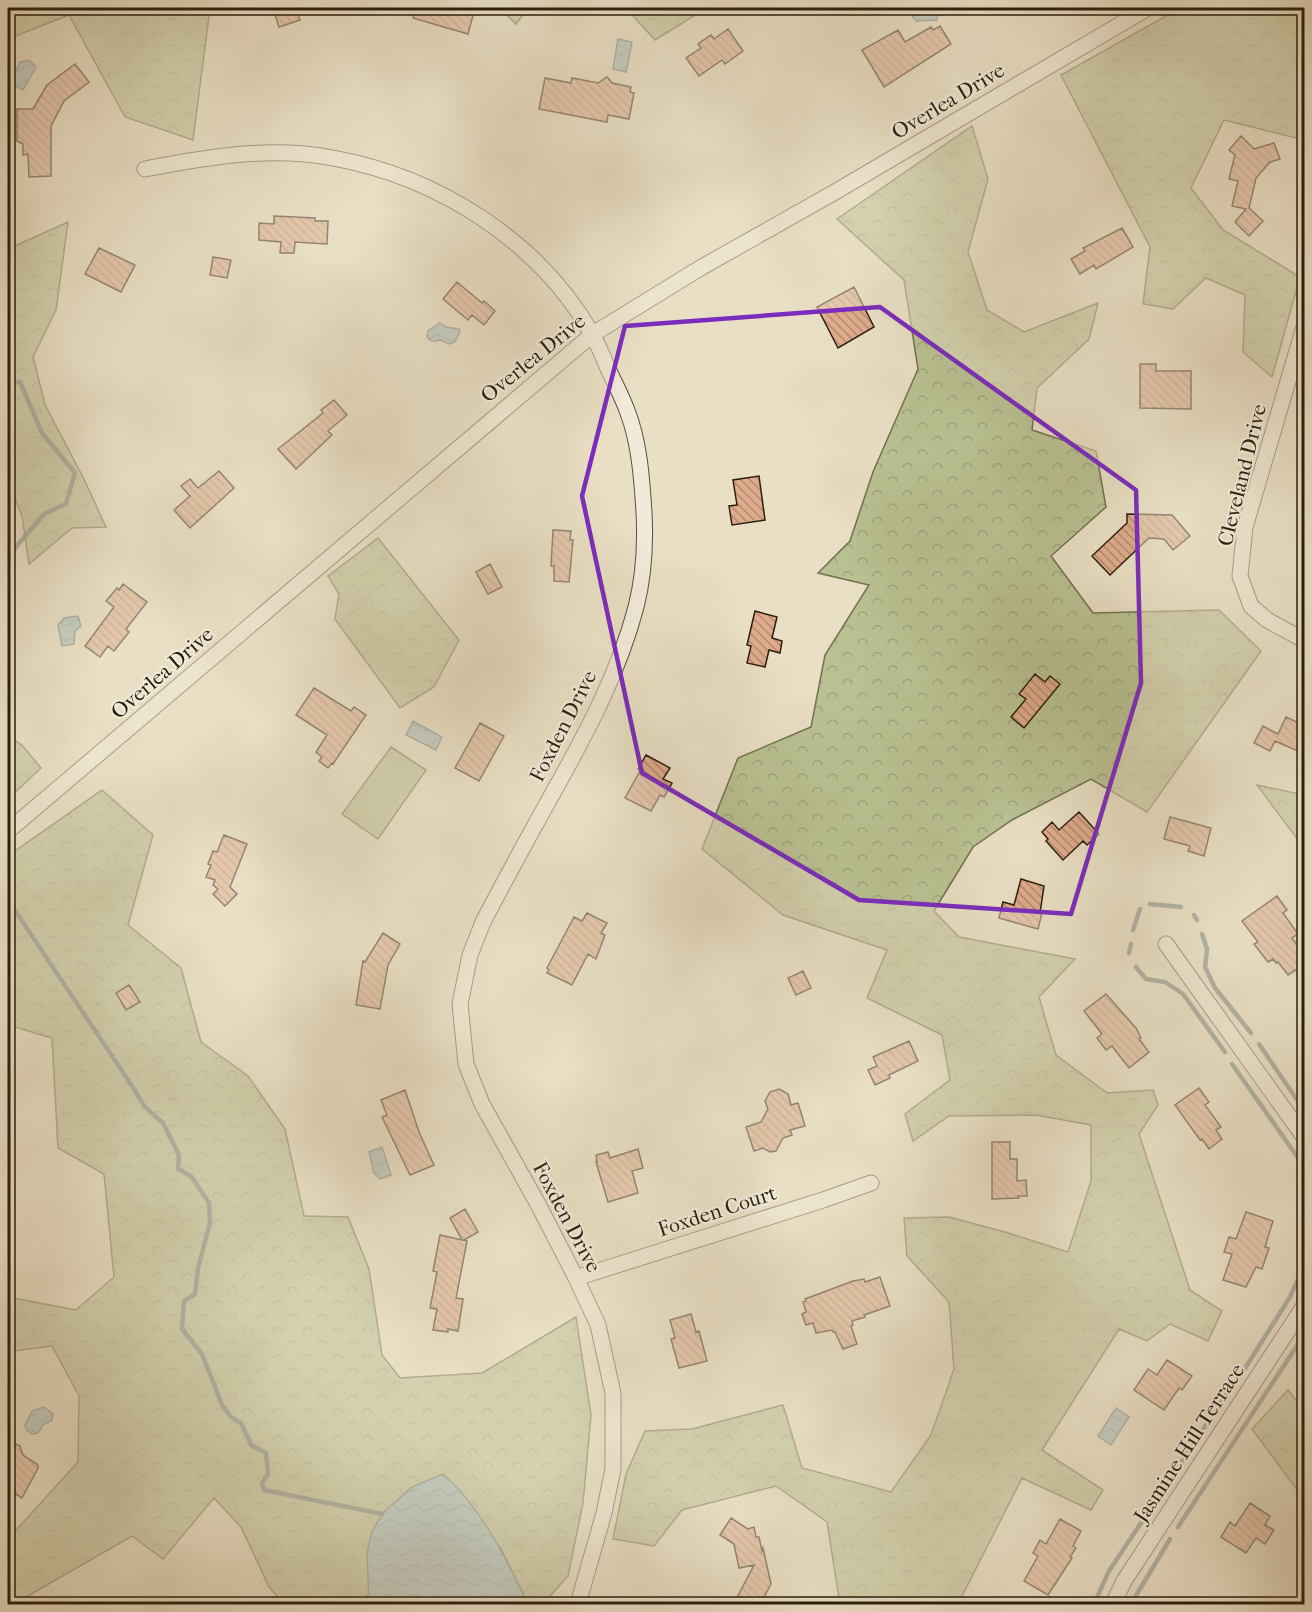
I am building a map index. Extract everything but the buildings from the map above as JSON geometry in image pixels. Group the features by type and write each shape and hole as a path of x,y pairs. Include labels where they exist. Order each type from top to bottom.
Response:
{"street":[{"name":"Overlea Drive","path":"8,831 592,334 702,267 835,192 1148,8"},
{"name":"Foxden Drive","path":"145,169 246,153 298,153 365,165 399,175 459,203 521,248 567,297 592,334 629,414 640,461 645,522 645,546 637,604 620,658 597,712 483,922 470,955 460,1004 466,1064 482,1104 576,1278 598,1325 613,1393 614,1469 604,1514 578,1605"},
{"name":"Cleveland Drive","path":"1305,327 1245,527 1240,576 1251,606 1266,620 1305,640"},
{"path":"1166,944 1305,1137"},
{"name":"Foxden Court","path":"576,1278 871,1183"},
{"name":"Jasmine Hill Terrace","path":"1113,1605 1124,1581 1305,1306"}],"highlighted area":[{"path":"880,307 1136,490 1141,683 1071,914 859,900 642,773 582,496 625,326"}],"green space":[{"path":"8,8 210,8 193,140 125,117 69,15 8,39"},
{"path":"500,8 528,8 516,24"},
{"path":"626,8 707,8 655,40"},
{"path":"1180,8 1304,8 1304,140 1224,120 1191,188 1223,230 1300,277 1272,377 1243,352 1245,295 1206,278 1173,309 1143,304 1150,247 1061,75"},
{"path":"972,126 988,179 968,252 987,310 1024,332 1098,303 1089,339 1037,388 1032,430 1096,451 1106,507 1051,556 1093,613 1219,610 1261,651 1147,812 1091,779 1012,820 973,847 934,911 959,937 1075,959 1039,997 1056,1055 1107,1093 1153,1090 1158,1105 1139,1134 1190,1290 1222,1311 1208,1341 1170,1324 1147,1341 1119,1329 1042,1450 1103,1490 1091,1510 1022,1478 958,1604 835,1604 839,1598 827,1522 776,1486 682,1510 654,1546 613,1539 626,1474 645,1431 692,1429 783,1405 802,1468 891,1492 931,1435 954,1369 949,1302 907,1256 904,1218 949,1217 1068,1252 1091,1181 1091,1125 1036,1115 949,1116 913,1141 905,1114 950,1080 942,1035 867,998 887,950 783,915 702,849 738,758 811,727 825,655 869,585 818,573 850,541 873,472 918,369 904,280 837,219"},
{"path":"68,222 56,310 33,357 45,405 106,527 72,528 29,564 22,516 8,481 8,249"},
{"path":"378,538 459,640 434,687 400,708 335,619 339,594 328,576"},
{"path":"8,736 22,745 41,768 8,799"},
{"path":"391,747 426,770 378,839 342,814"},
{"path":"1257,785 1304,795 1304,848"},
{"path":"102,790 153,835 128,925 181,968 201,1042 248,1076 285,1129 304,1216 348,1217 369,1269 382,1355 400,1378 482,1373 576,1317 591,1415 583,1503 568,1576 543,1604 528,1604 500,1547 367,1595 369,1604 284,1604 269,1587 241,1527 214,1498 163,1559 132,1536 14,1604 8,1604 8,1539 78,1462 79,1396 52,1346 14,1351 8,1358 8,1297 76,1310 114,1277 104,1174 58,1148 52,1038 8,1025 8,856"},
{"path":"1288,1390 1304,1410 1304,1499 1252,1429"}],"water":[{"path":"916,8 934,9 938,14 937,20 916,21 912,16"},
{"path":"618,39 632,42 626,72 613,69"},
{"path":"29,60 36,67 23,90 10,83 9,77 14,75 20,62"},
{"path":"440,323 446,327 459,329 455,342 449,344 440,340 433,341 427,337 428,331"},
{"path":"78,616 81,626 75,631 74,644 62,646 58,625 64,618"},
{"path":"413,721 442,737 436,750 406,735"},
{"path":"382,1147 391,1175 380,1179 374,1173 369,1152"},
{"path":"44,1407 53,1414 52,1420 43,1425 38,1433 32,1434 26,1430 25,1425 32,1411"},
{"path":"1116,1408 1129,1417 1111,1445 1098,1436"},
{"path":"443,1474 457,1487 481,1518 502,1552 528,1604 369,1604 367,1552 372,1532 382,1514 412,1487"}],"waterway":[{"path":"8,383 20,382 42,433 75,473 66,504 44,514 15,548 8,563"},
{"path":"8,900 144,1106 163,1123 179,1155 178,1169 191,1176 209,1203 210,1223 198,1268 195,1294 184,1301 182,1329 202,1354 222,1405 231,1417 241,1423 251,1445 266,1453 268,1474 262,1483 264,1490 382,1514"},
{"path":"1150,904 1181,907"},
{"path":"1133,930 1140,909"},
{"path":"1194,915 1197,920"},
{"path":"1202,934 1207,949 1205,967 1215,988 1251,1033"},
{"path":"1129,953 1131,944"},
{"path":"1136,967 1146,979 1165,982 1183,994 1225,1052"},
{"path":"1259,1044 1304,1110"},
{"path":"1232,1064 1301,1162"},
{"path":"1242,1373 1290,1297 1304,1266"},
{"path":"1178,1527 1304,1335"},
{"path":"1094,1604 1109,1571 1234,1383"},
{"path":"1131,1604 1170,1539"}]}
